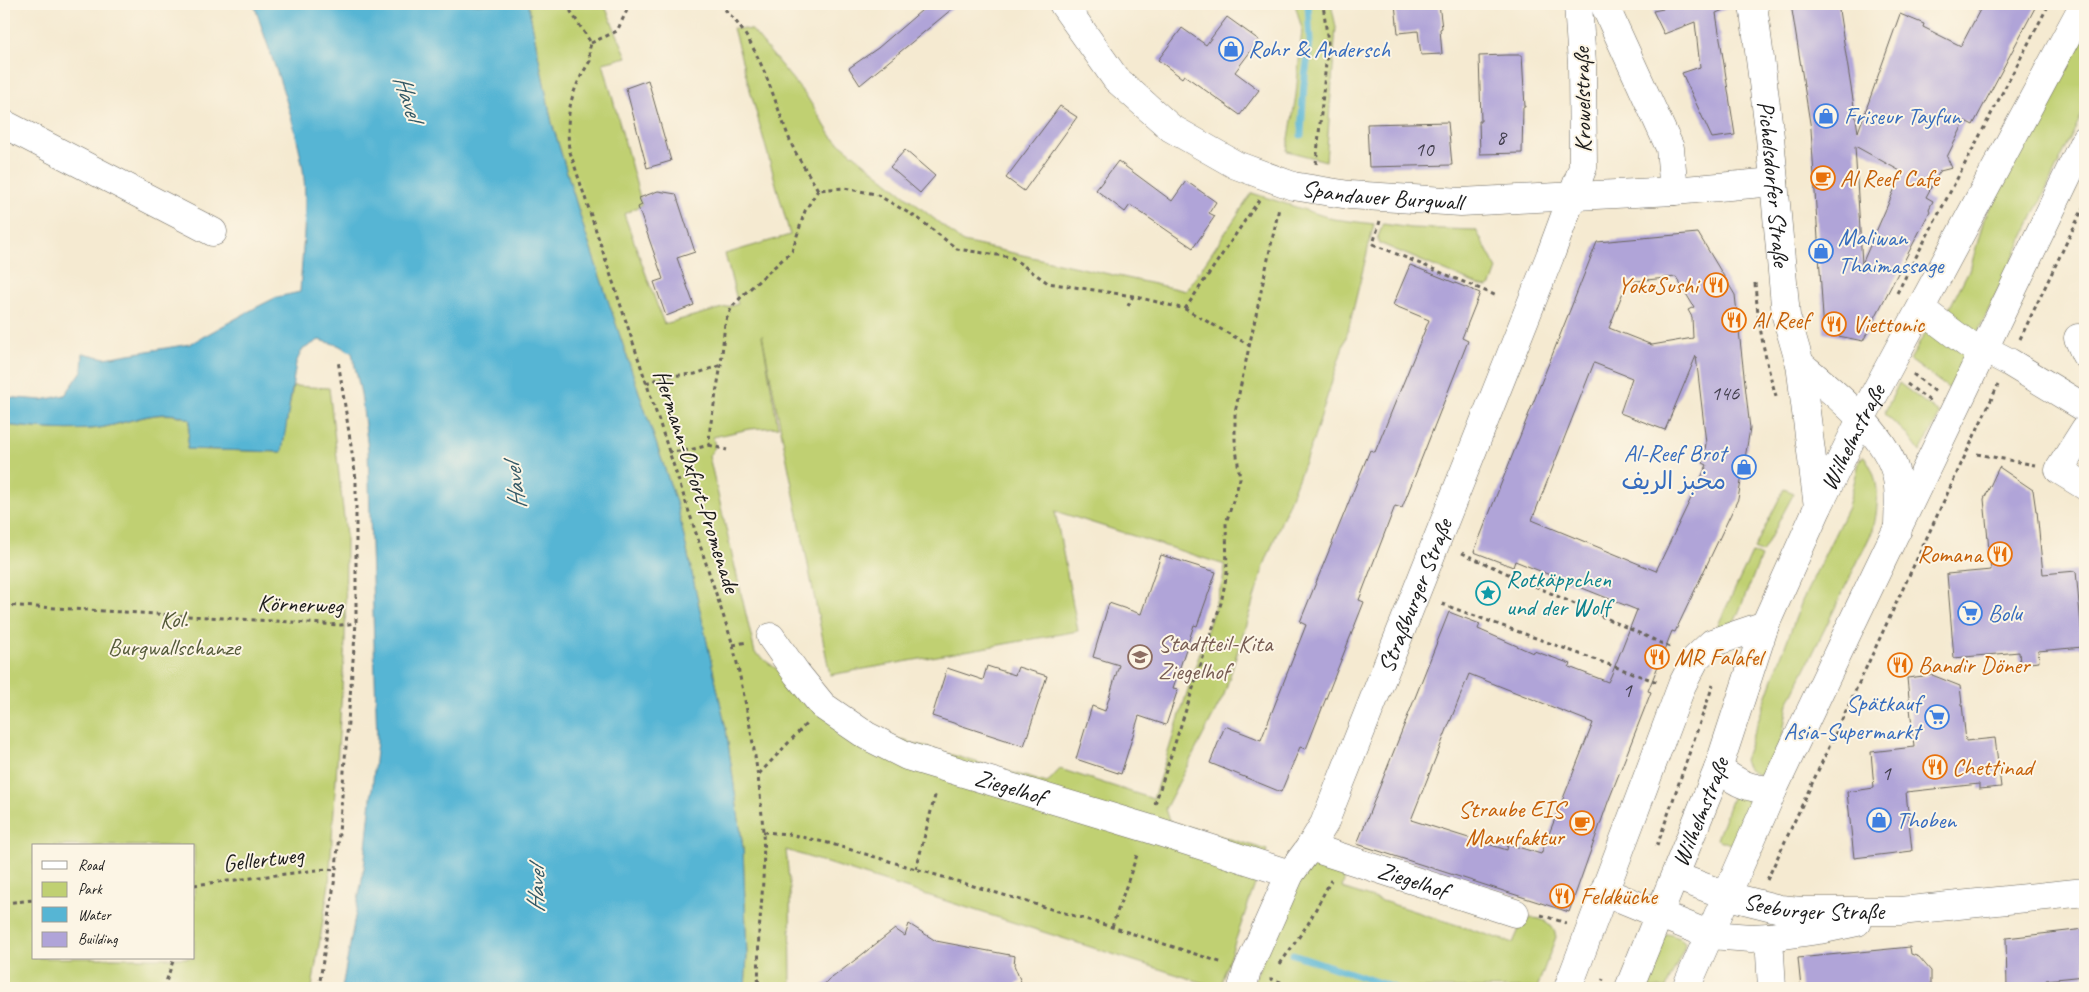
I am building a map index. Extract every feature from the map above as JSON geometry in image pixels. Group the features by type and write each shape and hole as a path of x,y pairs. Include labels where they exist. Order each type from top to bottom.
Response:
{"street":[{"name":"Spandauer Burgwall","path":"1063,4 1116,79 1171,128 1236,165 1294,186 1321,192 1387,199 1461,202 1674,191 1774,182"},
{"name":"Krowelstraße","path":"1573,196 1583,168 1582,64 1578,4"},
{"path":"1604,4 1670,148 1674,191"},
{"name":"Pichelsdorfer Straße","path":"1753,4 1765,93 1786,316 1800,364 1818,506"},
{"name":"Wilhelmstraße","path":"1728,896 1674,876 1718,768 1765,625 1818,506 1862,419 2083,11"},
{"path":"4,124 213,232"},
{"path":"1686,988 1773,790 2085,139"},
{"name":"Straßburger Straße","path":"1236,977 1247,971 1290,874 1324,824 1573,196"},
{"path":"1921,309 1969,345 1984,349 2010,362 2085,408"},
{"path":"1800,364 1862,419 1889,457 1897,478 1898,528"},
{"path":"2085,428 2059,470 2085,486"},
{"path":"1568,988 1682,685 1696,658 1712,643 1765,625"},
{"name":"Ziegelhof","path":"771,636 797,674 823,706 867,736 907,756 1147,828 1290,874"},
{"path":"1718,768 1738,784 1754,789 1773,790"},
{"name":"Ziegelhof","path":"1310,847 1515,913"},
{"path":"1629,988 1674,876"},
{"path":"1605,892 1710,935"},
{"name":"Seeburger Straße","path":"1728,896 1780,909 1900,911 2085,892"},
{"name":"Seeburger Straße","path":"1710,935 1751,938 1769,937 1820,930 1900,911"},
{"path":"1769,937 1772,988"}],"path":[{"path":"566,4 591,43 617,30 630,4"},
{"path":"720,4 728,12 763,65 792,145 818,190"},
{"path":"1315,172 1328,43 1323,4"},
{"path":"1896,294 2049,4"},
{"name":"Hermann-Oxfort-Promenade","path":"591,43 589,51 590,61 570,99 567,124 569,149 733,645 751,725 759,775 763,832 763,893 759,932 758,988"},
{"path":"818,190 844,188 876,194 919,219 957,249 1012,258 1048,283 1133,296 1185,309 1248,345"},
{"path":"710,445 710,428 721,365 725,322 732,307 792,251 805,211 818,190"},
{"path":"1185,309 1264,192"},
{"path":"1770,872 1958,469 2085,204"},
{"path":"1112,927 1147,828 1221,603 1227,573 1226,523 1240,479 1235,440 1235,412 1279,207"},
{"path":"1380,220 1373,244 1497,296"},
{"path":"1128,306 1133,296"},
{"path":"319,988 336,870 356,623 356,479 338,360"},
{"path":"646,383 667,376 695,374 721,365"},
{"path":"1906,369 1940,394"},
{"path":"1901,379 1935,404"},
{"path":"668,452 690,450 710,445 727,450"},
{"path":"1977,454 2059,470"},
{"path":"1462,554 1696,658"},
{"path":"1442,604 1662,684"},
{"name":"Körnerweg","path":"4,605 341,625 356,623"},
{"path":"1655,851 1661,829 1714,683"},
{"path":"759,775 823,706"},
{"path":"916,869 943,767"},
{"path":"763,832 789,834 828,844 1112,927 1236,977"},
{"name":"Gellertweg","path":"195,885 326,869 336,870"},
{"path":"1280,965 1308,924 1334,875"},
{"path":"4,903 32,900"},
{"path":"164,988 173,960"},
{"path":"1275,972 1271,979 1300,988"}],"green space":[{"path":"528,4 604,4 627,57 603,63 642,205 624,214 664,324 738,304 725,254 790,235 733,28 752,30 807,97 832,137 963,242 1186,291 1252,193 1333,219 1374,224 1348,331 1313,441 1265,563 1224,695 1165,809 1169,821 1267,850 1219,988 786,850 790,890 791,988 745,988 747,956 743,848 726,729 677,505 586,235 552,123","holes":["762,335 830,675 1078,631 1055,511 1225,565 1223,580 1153,799 1060,769 1047,783 854,726 755,653 709,456 715,447 713,437 749,429 778,427"]},
{"path":"1295,4 1331,4 1336,27 1326,161 1287,151 1296,95 1302,29"},
{"path":"2085,29 2085,108 1976,336 1954,321 1951,317 1950,307 1971,266 1984,219"},
{"path":"1383,224 1411,228 1476,230 1497,269 1491,285 1488,287 1481,286 1379,243 1377,239"},
{"path":"1928,328 1967,354 1951,390 1910,360"},
{"path":"1899,383 1940,414 1920,452 1907,434 1884,414"},
{"name":"Kol. Burgwallschanze","path":"293,386 329,388 346,535 345,643 329,884 312,988 4,988 4,425 78,430 101,428 153,416 178,416 190,420 187,449 281,452"},
{"path":"1864,456 1870,465 1876,483 1877,511 1873,530 1788,704 1782,738 1771,768 1764,775 1757,774 1749,769 1744,760 1802,601 1848,507 1860,459"},
{"path":"1784,489 1794,493 1762,553 1754,549"},
{"path":"1752,553 1761,557 1735,621 1716,629"},
{"path":"1734,792 1754,801 1733,845 1717,839"},
{"path":"1317,862 1347,871 1342,888 1513,943 1523,920 1534,918 1548,923 1556,937 1537,988 1251,988 1294,885"},
{"path":"1668,934 1685,942 1666,988 1643,988 1664,936"}],"water":[{"name":"Havel","path":"254,4 528,4 552,123 586,235 677,505 726,729 743,848 747,956 745,988 342,988 364,868 377,741 368,449 361,394 352,353 338,345 319,340 302,350 296,363 282,452 187,449 190,420 179,415 154,415 101,428 78,430 4,425 4,397 42,400 65,395 82,371 83,353 105,358 190,344 277,297 300,292 305,214 303,169 288,106"}],"building":[{"path":"929,4 958,4 860,85 849,68 878,48"},
{"path":"1395,4 1439,4 1442,28 1440,29 1442,54 1421,55 1418,31 1398,33"},
{"path":"1662,4 1738,4 1716,13 1735,135 1712,138 1682,73 1700,67 1695,22 1664,34 1653,11 1663,9"},
{"path":"1791,4 1838,4 1858,132 1900,14 1924,24 1923,27 1961,46 1983,4 2037,4 1973,125 1965,121 1947,157 1952,168 1940,171 1926,197 1933,201 1929,209 1930,211 1863,341 1824,333 1811,129","holes":["1855,146 1902,172 1862,264"]},
{"path":"1227,17 1259,40 1235,72 1259,90 1240,115 1184,75 1182,78 1158,60 1182,28 1206,45"},
{"path":"1522,55 1525,107 1523,107 1522,153 1480,154 1479,56"},
{"path":"648,80 671,161 647,168 626,88"},
{"path":"1060,106 1077,117 1024,191 1006,178"},
{"path":"1448,122 1452,165 1369,167 1367,124"},
{"path":"905,150 935,176 920,193 890,167"},
{"path":"1118,161 1172,201 1186,181 1216,202 1209,213 1215,216 1193,248 1130,205 1125,212 1096,190"},
{"path":"658,191 676,194 695,252 677,258 694,305 666,316 654,282 663,279 638,207 642,205 639,198"},
{"path":"1698,233 1735,295 1750,429 1738,499 1675,632 1672,631 1648,691 1651,692 1608,802 1569,912 1357,844 1449,612 1480,624 1478,629 1533,653 1534,651 1571,664 1569,667 1608,682 1611,676 1637,610 1515,561 1513,567 1474,552 1597,242","holes":["1676,277 1694,307 1688,310 1692,317 1693,338 1652,345 1609,328 1627,282","1696,356 1706,443 1703,463 1707,465 1656,571 1532,520 1594,363 1632,378 1620,413 1665,430","1469,674 1593,723 1541,854 1508,844 1507,850 1411,820"]},
{"path":"1410,265 1480,293 1462,338 1468,341 1402,508 1395,506 1359,600 1364,602 1306,749 1300,747 1281,792 1210,763 1225,726 1261,740 1306,625 1300,622 1370,450 1375,452 1429,320 1393,305"},
{"path":"1999,467 2033,490 2043,574 2076,571 2083,647 2038,651 2039,662 2020,664 2019,652 1954,658 1947,574 1991,570 1984,499"},
{"name":"Stadtteil-Kita Ziegelhof","path":"1161,555 1216,572 1197,626 1194,625 1173,688 1178,689 1166,725 1139,716 1121,774 1076,759 1092,706 1105,711 1119,665 1093,657 1109,603 1141,614"},
{"path":"987,666 1015,675 1018,667 1047,676 1024,746 932,716 947,668 983,680"},
{"path":"1932,675 1960,686 1966,741 1995,738 2001,787 1979,789 1979,784 1906,792 1912,851 1854,858 1847,792 1874,788 1871,752 1914,747 1907,678"},
{"path":"909,924 936,941 1015,956 1014,965 1021,982 1010,988 946,988 939,986 936,988 819,988 895,929 905,936"},
{"path":"2085,929 2085,976 2046,980 2047,988 2007,988 2006,938"},
{"path":"1910,947 1911,954 1919,957 1931,971 1931,988 1801,988 1798,958"}],"waterway":[{"path":"1301,135 1304,84 1310,42 1308,4"},
{"path":"1293,954 1395,988"}],"place":[{"name":"Rohr & Andersch","path":"1231,49"},
{"name":"Friseur Tayfun","path":"1826,116"},
{"name":"Al Reef Cafe","path":"1823,178"},
{"name":"Maliwan Thaimassage","path":"1821,251"},
{"name":"YokoSushi","path":"1716,285"},
{"name":"Al Reef","path":"1734,320"},
{"name":"Viettonic","path":"1834,324"},
{"name":"Al-Reef Brot مخبز الريف","path":"1744,467"},
{"name":"Romana","path":"2000,554"},
{"name":"Rotkäppchen und der Wolf","path":"1488,593"},
{"name":"Bolu","path":"1970,613"},
{"name":"Stadtteil-Kita Ziegelhof","path":"1140,657"},
{"name":"MR Falafel","path":"1657,657"},
{"name":"Bandir Döner","path":"1900,665"},
{"name":"Spätkauf Asia-Supermarkt","path":"1937,717"},
{"name":"Chettinad","path":"1935,767"},
{"name":"Thoben","path":"1879,820"},
{"name":"Straube EIS Manufaktur","path":"1582,823"},
{"name":"Feldküche","path":"1562,896"}]}
